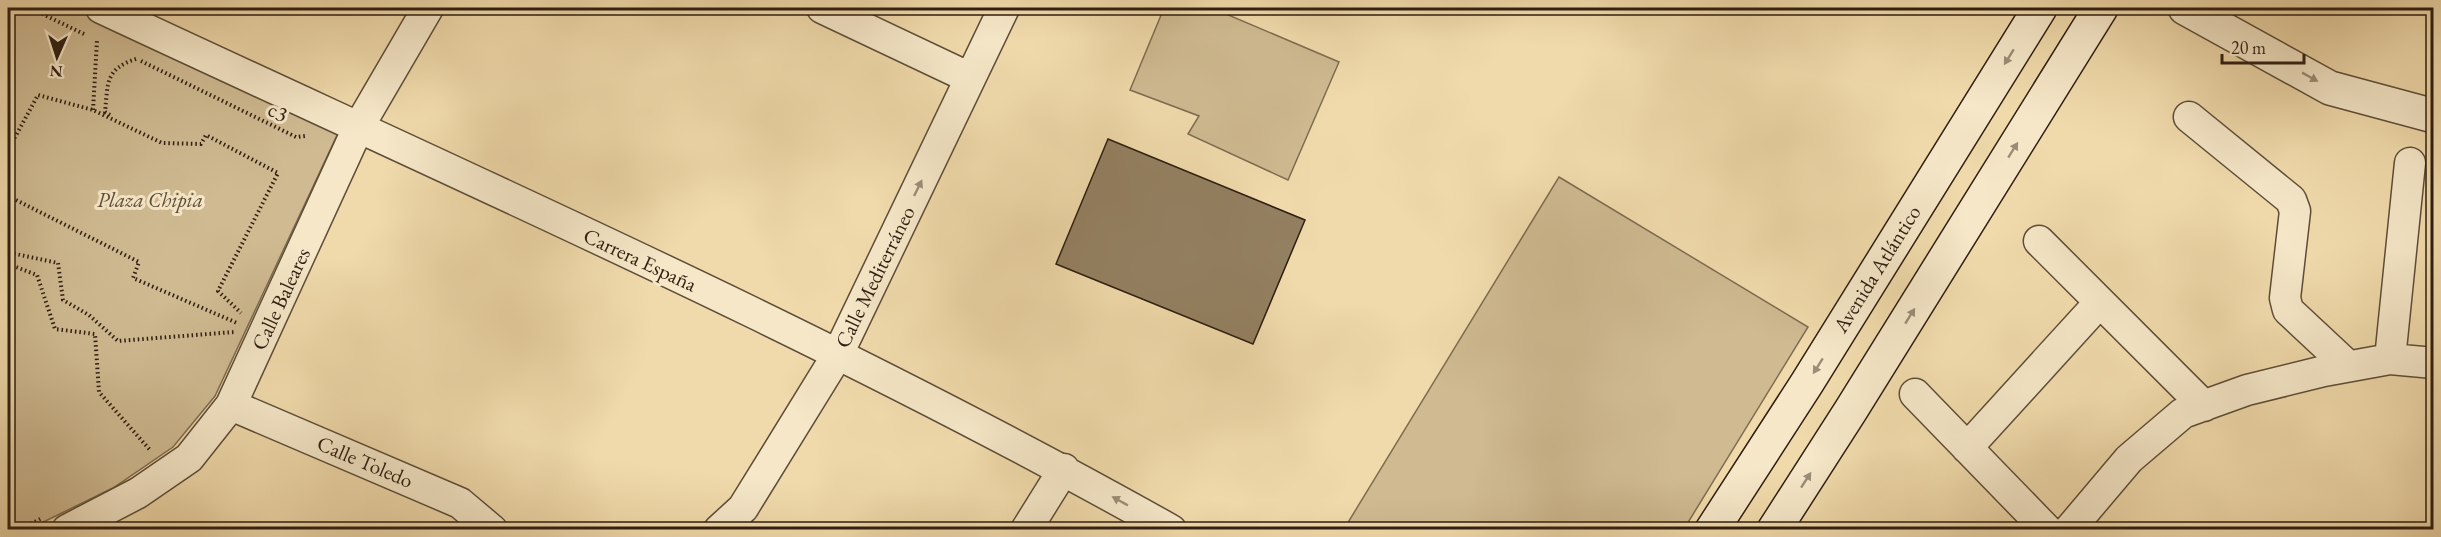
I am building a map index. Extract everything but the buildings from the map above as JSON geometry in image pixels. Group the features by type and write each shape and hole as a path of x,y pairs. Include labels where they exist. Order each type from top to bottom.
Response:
{"main road":[{"name":"Avenida Atlántico","path":"1712,530 1807,383 2040,8"},
{"path":"1774,530 1851,411 2101,8"},
{"path":"2185,8 2330,88 2433,116"}],"street":[{"name":"Carrera España","path":"101,8 838,354 1064,469 1171,530"},
{"name":"Calle Baleares","path":"59,522 138,493 189,458 231,405 358,128 428,8"},
{"path":"822,8 970,78"},
{"name":"Calle Mediterráneo","path":"719,530 743,508 838,354 1004,8"},
{"path":"2189,117 2291,200 2295,212 2284,298 2288,310 2348,366"},
{"path":"2390,359 2410,163"},
{"path":"2039,241 2204,406"},
{"path":"1968,448 2100,302"},
{"path":"2069,530 2129,459 2183,413 2247,390 2348,366 2390,359 2433,363"},
{"path":"1915,394 2047,530"},
{"name":"Calle Toledo","path":"231,405 460,503 492,530"},
{"path":"1026,530 1064,469"}],"path":[{"path":"30,8 107,45"},
{"path":"93,110 97,40"},
{"name":"c3","path":"126,54 296,137 315,135"},
{"path":"115,119 105,112 108,78 122,63 136,59"},
{"path":"8,150 38,94 93,110 162,143 201,144 206,135 278,173 222,279 218,291 249,321"},
{"path":"8,196 139,262 133,278 244,329 118,341 89,315 63,300 58,263 11,253 8,248"},
{"path":"8,264 37,275 56,329 95,334 99,392 155,455"},
{"path":"19,530 59,522"}],"green space":[{"name":"Plaza Chipia","path":"8,8 77,8 339,131 215,396 173,447 113,488 29,529 8,529"},
{"path":"1164,8 1212,8 1339,62 1288,180 1188,134 1199,116 1130,90"},
{"path":"1559,177 1808,327 1684,529 1344,529"}]}
